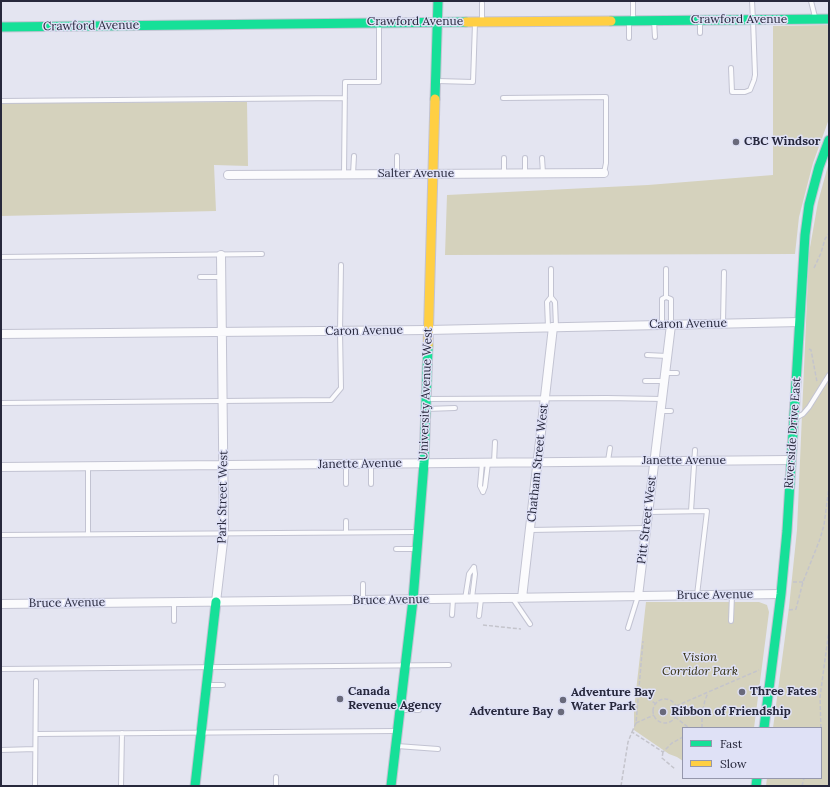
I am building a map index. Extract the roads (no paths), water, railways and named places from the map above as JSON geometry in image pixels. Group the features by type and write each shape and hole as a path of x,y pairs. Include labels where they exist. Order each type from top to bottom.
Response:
{"main road":[{"name":"University Avenue West","path":"391,786 413,600 424,463 438,1"},
{"name":"Crawford Avenue","path":"1,27 380,22 829,19"},
{"name":"Riverside Drive East","path":"764,727 781,594 787,531 805,235 809,205 819,167 829,140"},
{"name":"Park Street West","path":"194,786 216,602"}],"street":[{"name":"Salter Avenue","path":"228,175 604,172"},
{"name":"Park Street West","path":"216,602 224,533 221,254"},
{"name":"Caron Avenue","path":"1,334 428,330 800,322"},
{"name":"Pitt Street West","path":"638,596 671,325"},
{"name":"Chatham Street West","path":"522,598 552,327"},
{"name":"Janette Avenue","path":"1,467 791,460"},
{"name":"Bruce Avenue","path":"1,604 413,600 781,594"}],"lane":[{"path":"629,38 633,1"},
{"path":"731,68 732,92 745,92 750,90 753,85 755,75 752,1"},
{"path":"811,1 815,19"},
{"path":"435,81 473,82 482,3"},
{"path":"700,20 700,33"},
{"path":"654,21 655,37"},
{"path":"344,174 345,82 379,82 380,22"},
{"path":"503,98 606,97 606,164 604,172"},
{"path":"1,101 344,98"},
{"path":"353,174 354,156"},
{"path":"397,156 397,174"},
{"path":"504,158 504,173"},
{"path":"525,158 525,173"},
{"path":"542,158 543,173"},
{"path":"1,256 262,254"},
{"path":"1,403 331,400 341,388 341,264"},
{"path":"662,325 662,299 666,297 666,269"},
{"path":"551,270 551,297 555,302 552,327"},
{"path":"723,323 724,272"},
{"path":"200,277 222,277"},
{"path":"551,297 547,302 552,327"},
{"path":"666,297 671,299 671,325"},
{"path":"648,355 667,356"},
{"path":"645,381 677,373"},
{"path":"794,419 803,414 829,375"},
{"path":"426,399 662,399"},
{"path":"426,409 455,408"},
{"path":"661,411 671,411"},
{"path":"488,463 483,492 480,486 495,442"},
{"path":"608,461 610,448"},
{"path":"691,511 695,450"},
{"path":"346,464 346,484"},
{"path":"371,464 371,484"},
{"path":"88,466 88,534"},
{"path":"648,512 707,511 697,595"},
{"path":"346,521 346,532"},
{"path":"530,530 646,528"},
{"path":"1,535 419,532"},
{"path":"396,549 417,549"},
{"path":"473,599 475,574 474,567 469,574 473,599 478,616"},
{"path":"363,584 363,600"},
{"path":"731,620 732,595"},
{"path":"628,628 638,596"},
{"path":"513,598 530,624"},
{"path":"452,615 453,599"},
{"path":"174,602 174,621"},
{"path":"1,669 449,665"},
{"path":"35,786 36,680"},
{"path":"206,685 223,685"},
{"path":"400,710 419,710"},
{"path":"36,734 398,731"},
{"path":"121,786 122,733"},
{"path":"396,746 438,749"},
{"path":"1,750 35,749"},
{"path":"276,777 276,786"}],"place":[{"name":"CBC Windsor","path":"736,142"},
{"name":"Three Fates","path":"742,692"},
{"name":"Canada Revenue Agency","path":"340,699"},
{"name":"Adventure Bay Water Park","path":"563,700"},
{"name":"Adventure Bay","path":"561,712"},
{"name":"Ribbon of Friendship","path":"663,712"}],"park label":[{"name":"Vision Corridor Park","path":"700,665"}]}
